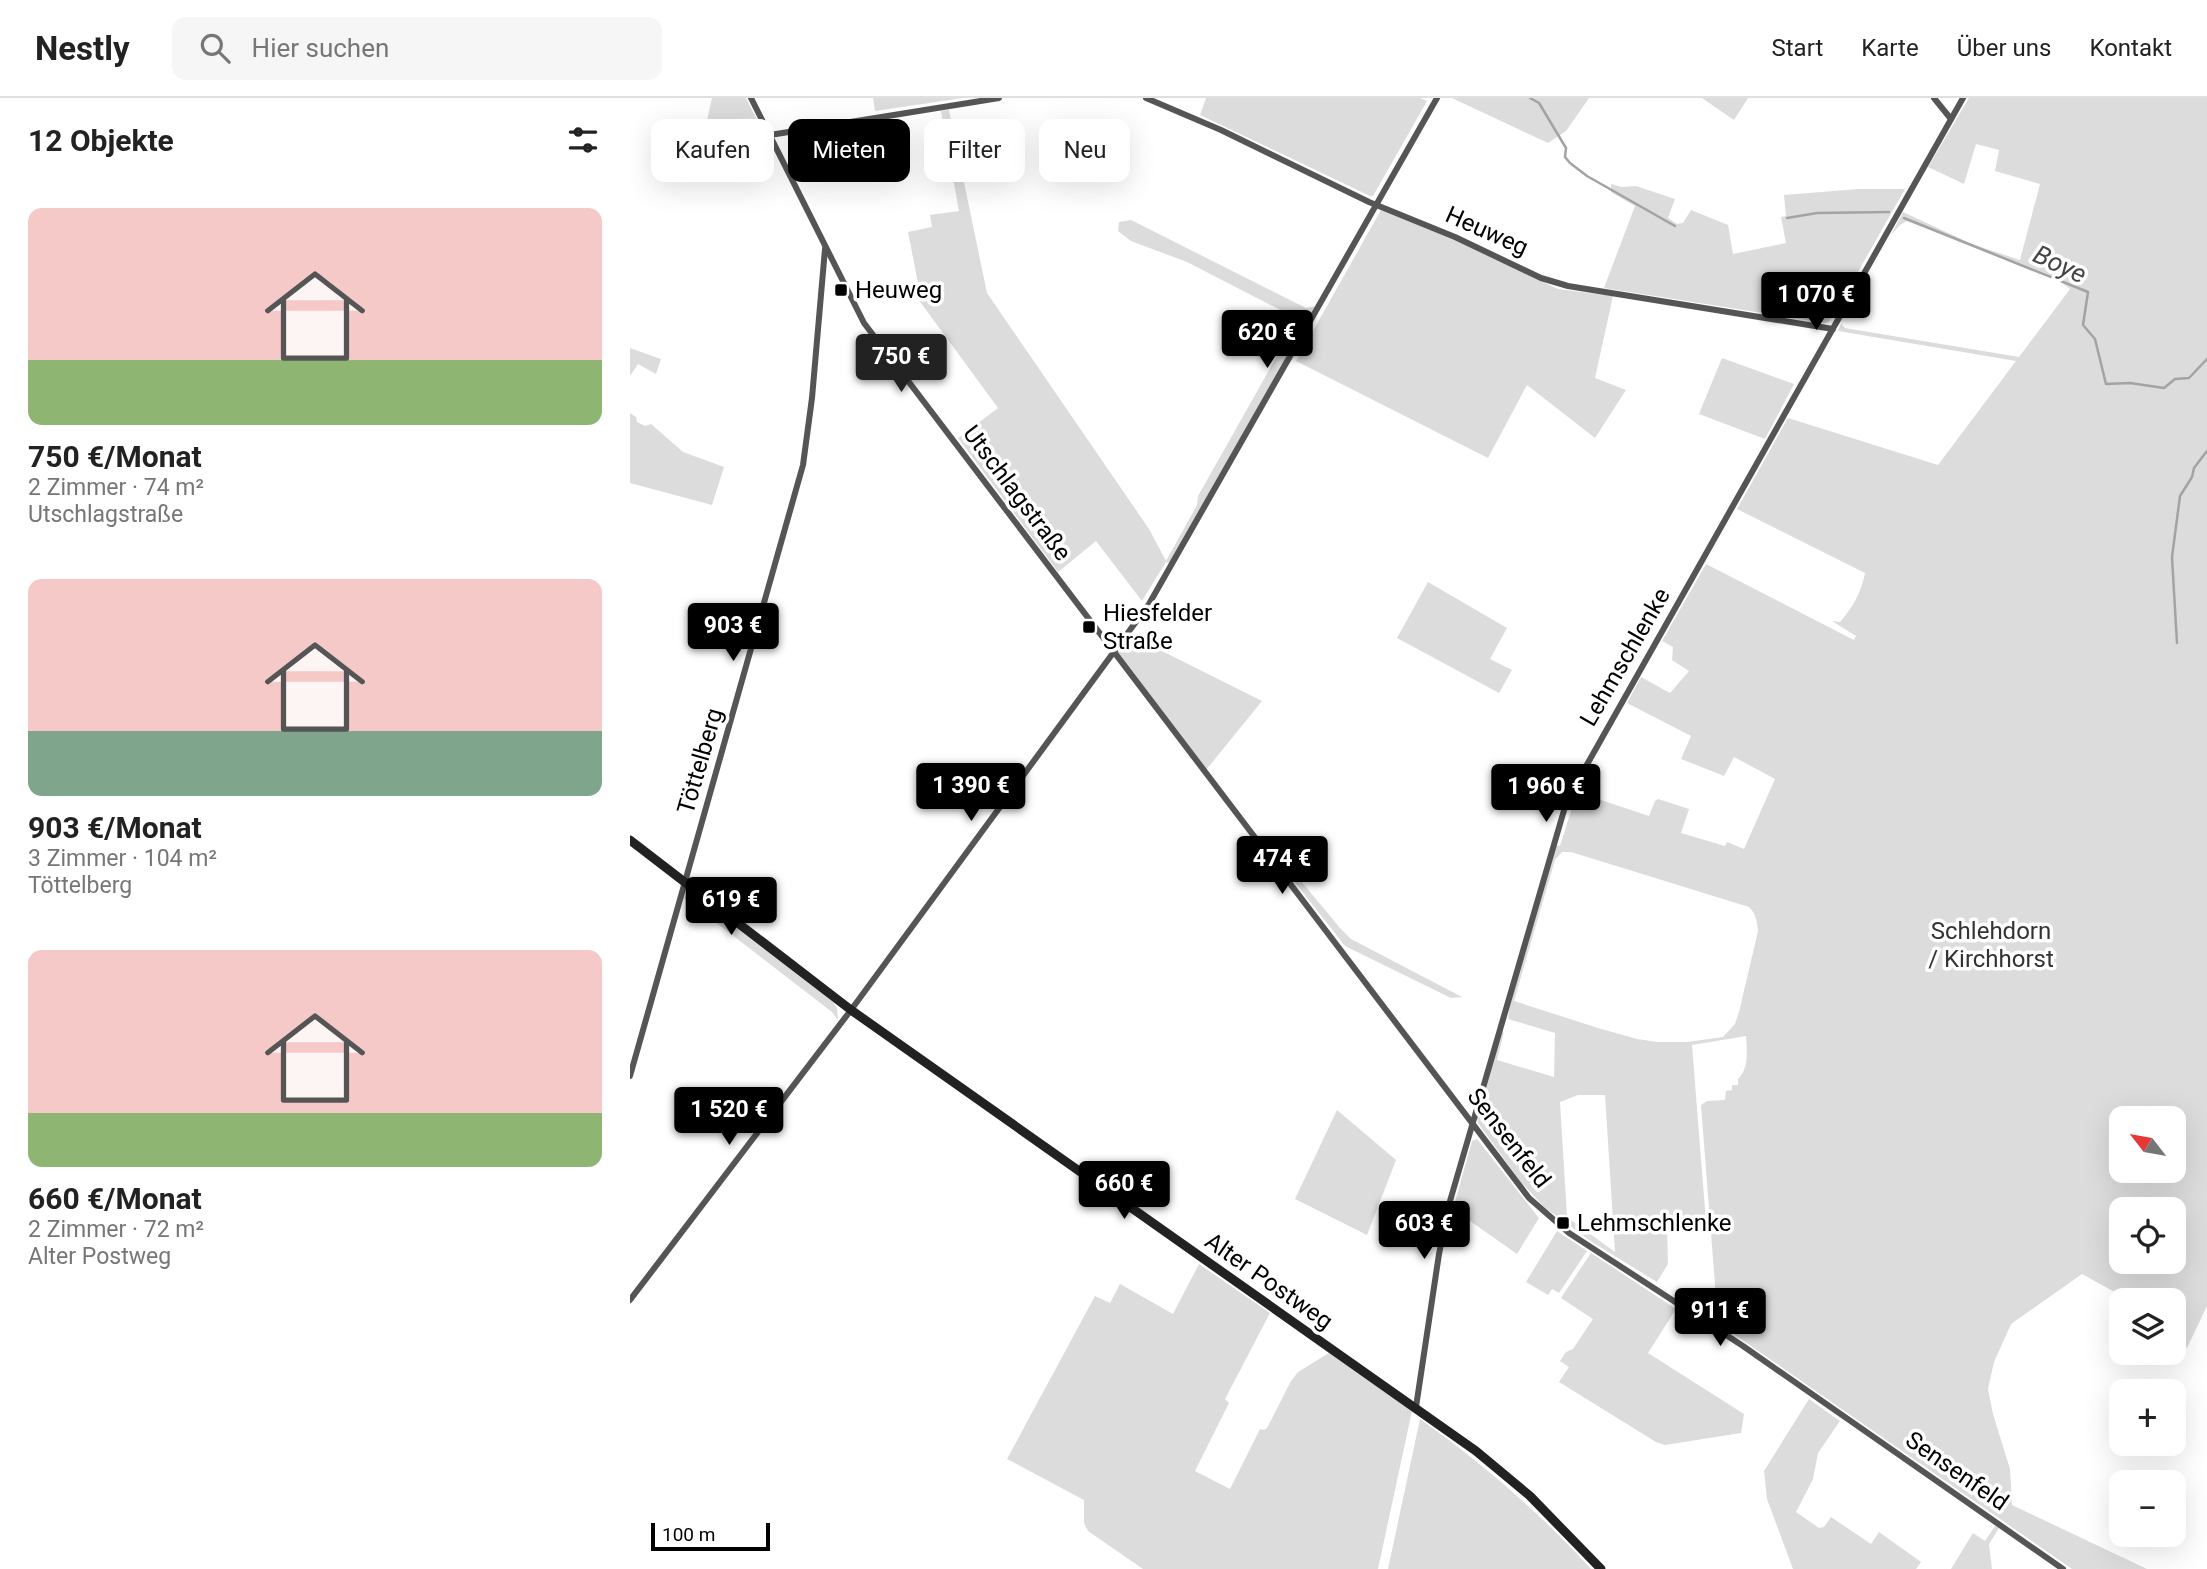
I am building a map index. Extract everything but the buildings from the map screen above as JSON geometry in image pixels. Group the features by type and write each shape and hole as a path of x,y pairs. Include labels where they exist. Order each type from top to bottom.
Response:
{"main road":[{"name":"Alter Postweg","path":"630,840 850,1010 1476,1451 1520,1488 1601,1569"}],"street":[{"name":"Utschlagstraße","path":"751,98 762,119"},
{"path":"774,134 999,98"},
{"name":"Heuweg","path":"1146,98 1377,204 1556,282 1833,330"},
{"path":"630,1300 850,1010 1149,604 1437,98"},
{"path":"1934,98 1951,119"},
{"name":"Lehmschlenke","path":"1416,1407 1439,1254 1450,1201 1567,800 1963,98"},
{"name":"Utschlagstraße","path":"774,143 864,323 1113,652"},
{"name":"Töttelberg","path":"630,1076 803,465 825,247"},
{"name":"Sensenfeld","path":"1113,652 1529,1198 1560,1226 1751,1352 2063,1569"}],"green space":[{"path":"712,98 746,98 757,119 707,119"},
{"path":"873,98 963,98 875,111"},
{"path":"1206,98 1420,98 1427,101 1373,196 1370,196 1200,115"},
{"path":"1452,98 1589,98 1566,131 1548,143"},
{"path":"1702,98 1748,98 1734,120"},
{"name":"Schlehdorn / Kirchhorst","path":"1969,98 2207,98 2207,1306 2187,1348 2186,1288 2109,1289 2082,1274 2011,1324 1994,1362 1988,1389 2010,1469 2012,1505 2147,1569 2072,1569 1718,1323 1701,1105 1707,1101 1725,1100 1726,1091 1732,1090 1732,1085 1738,1085 1738,1079 1746,1065 1746,1036 1692,1045 1706,1222 1667,1224 1668,1264 1657,1282 1592,1242 1544,1207 1520,1181 1477,1118 1500,1034 1504,1032 1497,1060 1554,1077 1555,1033 1508,1019 1556,845 1560,846 1577,792 1649,816 1658,799 1689,809 1681,833 1725,846 1727,842 1744,849 1775,779 1734,757 1724,776 1681,759 1691,736 1627,703 1641,677 1670,693 1689,671 1672,660 1673,647 1662,641 1706,564 1854,640 1856,636 1832,621 1840,622 1849,611 1859,593 1865,573 1737,509 1788,418 1938,465 2016,361 1838,331 1841,324 1845,328 2019,357 2070,289 2061,282 1907,221 1891,235 1903,212 1972,244 2020,260 2040,184 1995,171 1999,150 1976,144 1964,184 1928,167","holes":["1562,852 1571,852 1749,907 1756,918 1758,931 1739,1012 1735,1024 1723,1037 1687,1042 1637,1039 1514,1001 1555,860","1578,1095 1605,1095 1615,1252 1567,1217 1560,1102"]},
{"path":"949,110 951,119 942,119 941,111"},
{"path":"954,182 964,182 987,293 1149,529 1166,561 1197,505 1198,496 1298,319 1187,262 1131,241 1118,231 1119,222 1131,220 1306,308 1315,306 1170,563 1166,562 1142,601 1096,541 1058,572 958,438 998,408 910,288 918,283 908,232 932,227 930,215 959,211"},
{"path":"1611,184 1622,187 1636,186 1675,199 1668,218 1677,224 1683,223 1691,210 1728,225 1733,254 1786,243 1781,217 1786,216 1784,195 1858,189 1905,189 1834,314 1829,322 1825,323 1604,288 1635,206 1611,192"},
{"path":"1381,210 1427,227 1558,289 1613,296 1595,378 1626,390 1595,438 1527,385 1488,458 1296,361"},
{"path":"630,348 661,359 656,374 638,364 630,376"},
{"path":"1722,358 1794,384 1765,439 1699,414"},
{"path":"630,413 636,417 637,422 645,426 651,424 683,452 724,467 712,505 630,483"},
{"path":"1428,582 1507,628 1490,659 1512,670 1499,693 1397,638"},
{"path":"1130,635 1262,701 1206,770 1116,654"},
{"path":"1281,857 1351,939 1462,997 1451,998 1345,946 1278,861"},
{"path":"687,894 694,895 833,1002 837,1008 838,1020 832,1012 684,898"},
{"path":"1337,1110 1396,1160 1367,1235 1295,1199"},
{"path":"1477,1139 1539,1218 1517,1254 1453,1209 1472,1141"},
{"path":"1557,1231 1587,1251 1559,1293 1552,1289 1548,1295 1526,1282"},
{"path":"1591,1253 1676,1309 1648,1353 1744,1414 1741,1433 1665,1445 1559,1382 1569,1367 1560,1361 1566,1352 1573,1349 1593,1319 1561,1298"},
{"path":"1199,1264 1270,1313 1225,1399 1229,1403 1195,1471 1230,1489 1260,1429 1267,1428 1291,1381 1298,1372 1329,1353 1412,1411 1378,1569 1143,1569 1088,1531 1084,1523 1084,1500 1007,1459 1095,1296 1110,1303 1120,1284 1173,1314"},
{"path":"1809,1399 1840,1421 1818,1453 1813,1479 1796,1512 1819,1528 1824,1527 1831,1517 1871,1544 1879,1532 1921,1562 1916,1569 1793,1569 1767,1499 1764,1471"},
{"path":"1420,1419 1509,1489 1591,1569 1388,1569"},
{"path":"1995,1526 1999,1528 1989,1544 1992,1569 1951,1569 1973,1533 1985,1541"}],"waterway":[{"name":"Boye","path":"1530,98 1539,103 1566,148 1565,157 1570,163 1587,176 1675,226"},
{"name":"Boye","path":"1787,218 1817,213 1889,212"},
{"name":"Boye","path":"1904,218 2088,292 2083,325 2095,339 2106,384 2130,383 2164,388 2175,379 2189,378 2207,359"},
{"path":"2177,643 2172,557 2180,496 2192,477 2194,468 2207,451"}],"place":[{"name":"Heuweg","path":"841,290"},
{"name":"Hiesfelder Straße","path":"1089,627"},
{"name":"Lehmschlenke","path":"1563,1223"}]}
